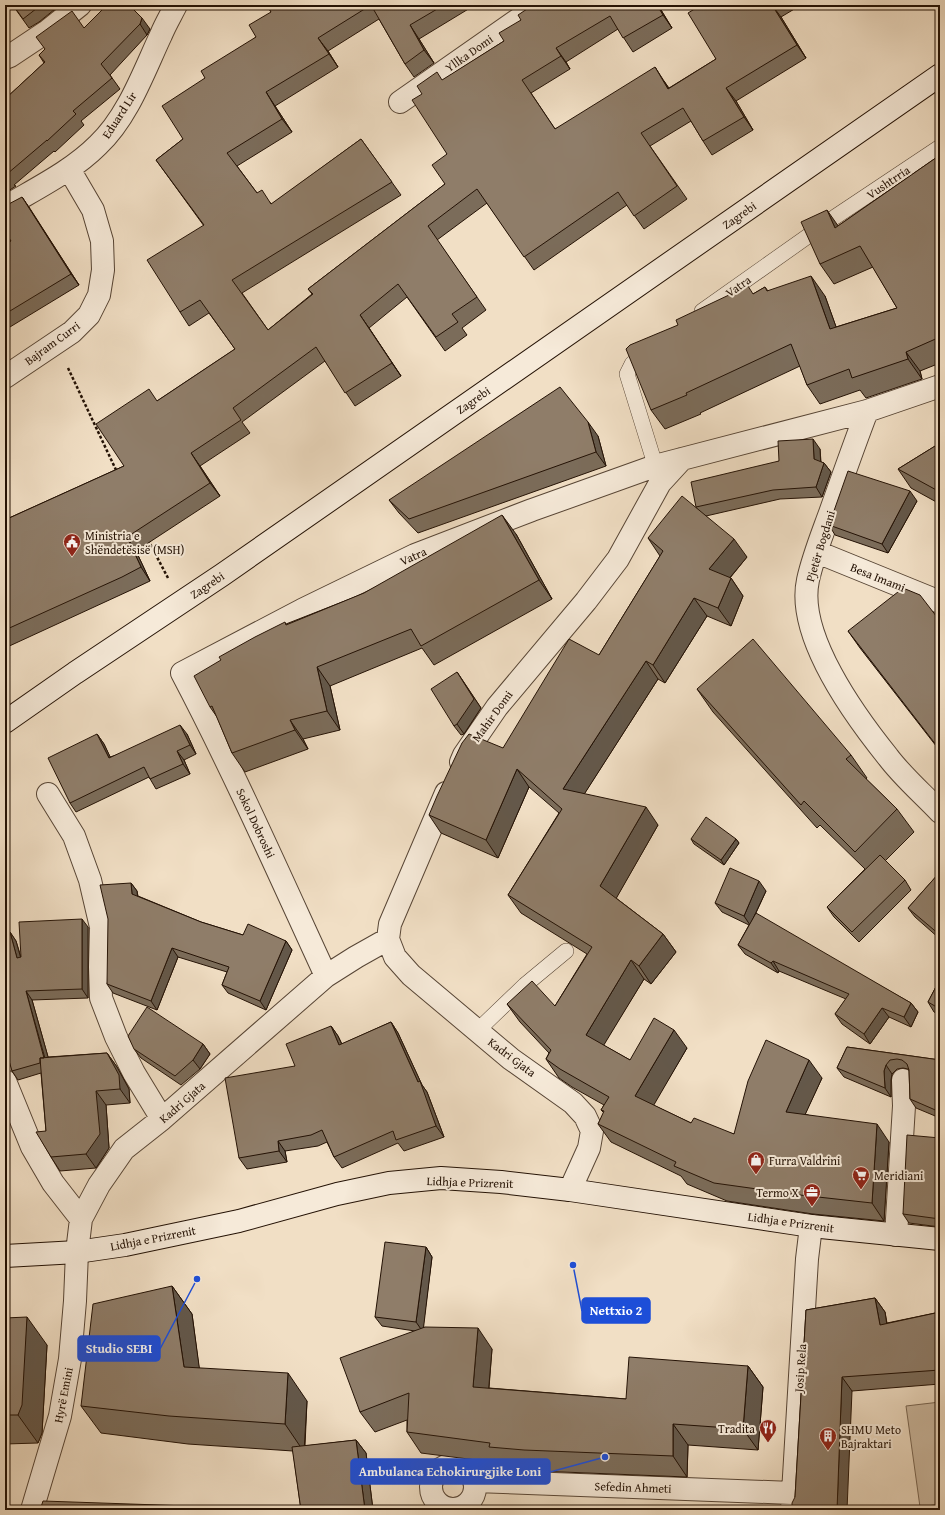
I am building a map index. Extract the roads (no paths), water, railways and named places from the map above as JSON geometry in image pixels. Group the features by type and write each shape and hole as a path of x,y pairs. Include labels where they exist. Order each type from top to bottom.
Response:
{"street":[{"path":"5,58 46,32 80,5"},
{"name":"Eduard Lir","path":"5,207 69,169 99,145 119,119 141,80 161,34 176,5"},
{"name":"Yllka Domi","path":"400,102 539,5"},
{"name":"Zagrebi","path":"5,722 74,673 222,575 940,75"},
{"name":"Bajram Curri","path":"5,377 72,332 89,315 99,295 103,270 102,241 93,210 69,169"},
{"path":"866,411 940,386"},
{"name":"Mahir Domi","path":"388,939 390,924 438,809 464,755 497,706 586,601 618,559 658,474 682,460 866,411"},
{"name":"Pjetër Bogdani","path":"866,411 808,580 806,604 812,628 824,660 842,696 888,758 940,812"},
{"name":"Vatra","path":"182,673 302,610 415,555 532,510 658,474"},
{"name":"Besa Imami","path":"817,552 940,602"},
{"name":"Sokol Dobroshi","path":"182,673 246,800 326,976"},
{"path":"48,794 74,836 90,880 101,927 101,998 116,1037 134,1073 162,1119"},
{"path":"326,976 388,939"},
{"name":"Kadri Gjata","path":"388,939 395,957 411,975 511,1059 574,1103 585,1116 592,1131 589,1148 570,1190"},
{"name":"Kadri Gjata","path":"77,1252 81,1219 99,1185 124,1148 162,1119 326,976"},
{"path":"896,1235 904,1106 903,1080"},
{"path":"5,1081 32,1147 53,1183 81,1219"},
{"name":"Lidhja e Prizrenit","path":"5,1256 77,1252 125,1245 239,1221 337,1194 389,1183 441,1178 501,1182 570,1190 811,1226 940,1239"},
{"name":"Josip Rela","path":"792,1502 807,1259 811,1226"},
{"name":"Hyrë Emini","path":"32,1510 60,1416 70,1359 75,1301 77,1252"},
{"name":"Sefedin Ahmeti","path":"475,1481 792,1502"}],"lane":[{"name":"Vushtrria","path":"835,217 940,147"},
{"name":"Vatra","path":"694,317 835,217"},
{"path":"658,474 627,374 632,364 637,359 661,340"},
{"path":"478,1031 525,985 566,951"}],"place":[{"name":"Ministria e Shëndetësisë (MSH)","path":"72,557"},
{"name":"Furra Valdrini","path":"756,1175"},
{"name":"Meridiani","path":"861,1190"},
{"name":"Termo X","path":"812,1207"},
{"name":"Nettxio 2","path":"573,1265"},
{"name":"Studio SEBI","path":"197,1279"},
{"name":"Tradita","path":"768,1443"},
{"name":"SHMU Meto Bajraktari","path":"828,1451"},
{"name":"Ambulanca Echokirurgjike Loni","path":"605,1457"}]}
